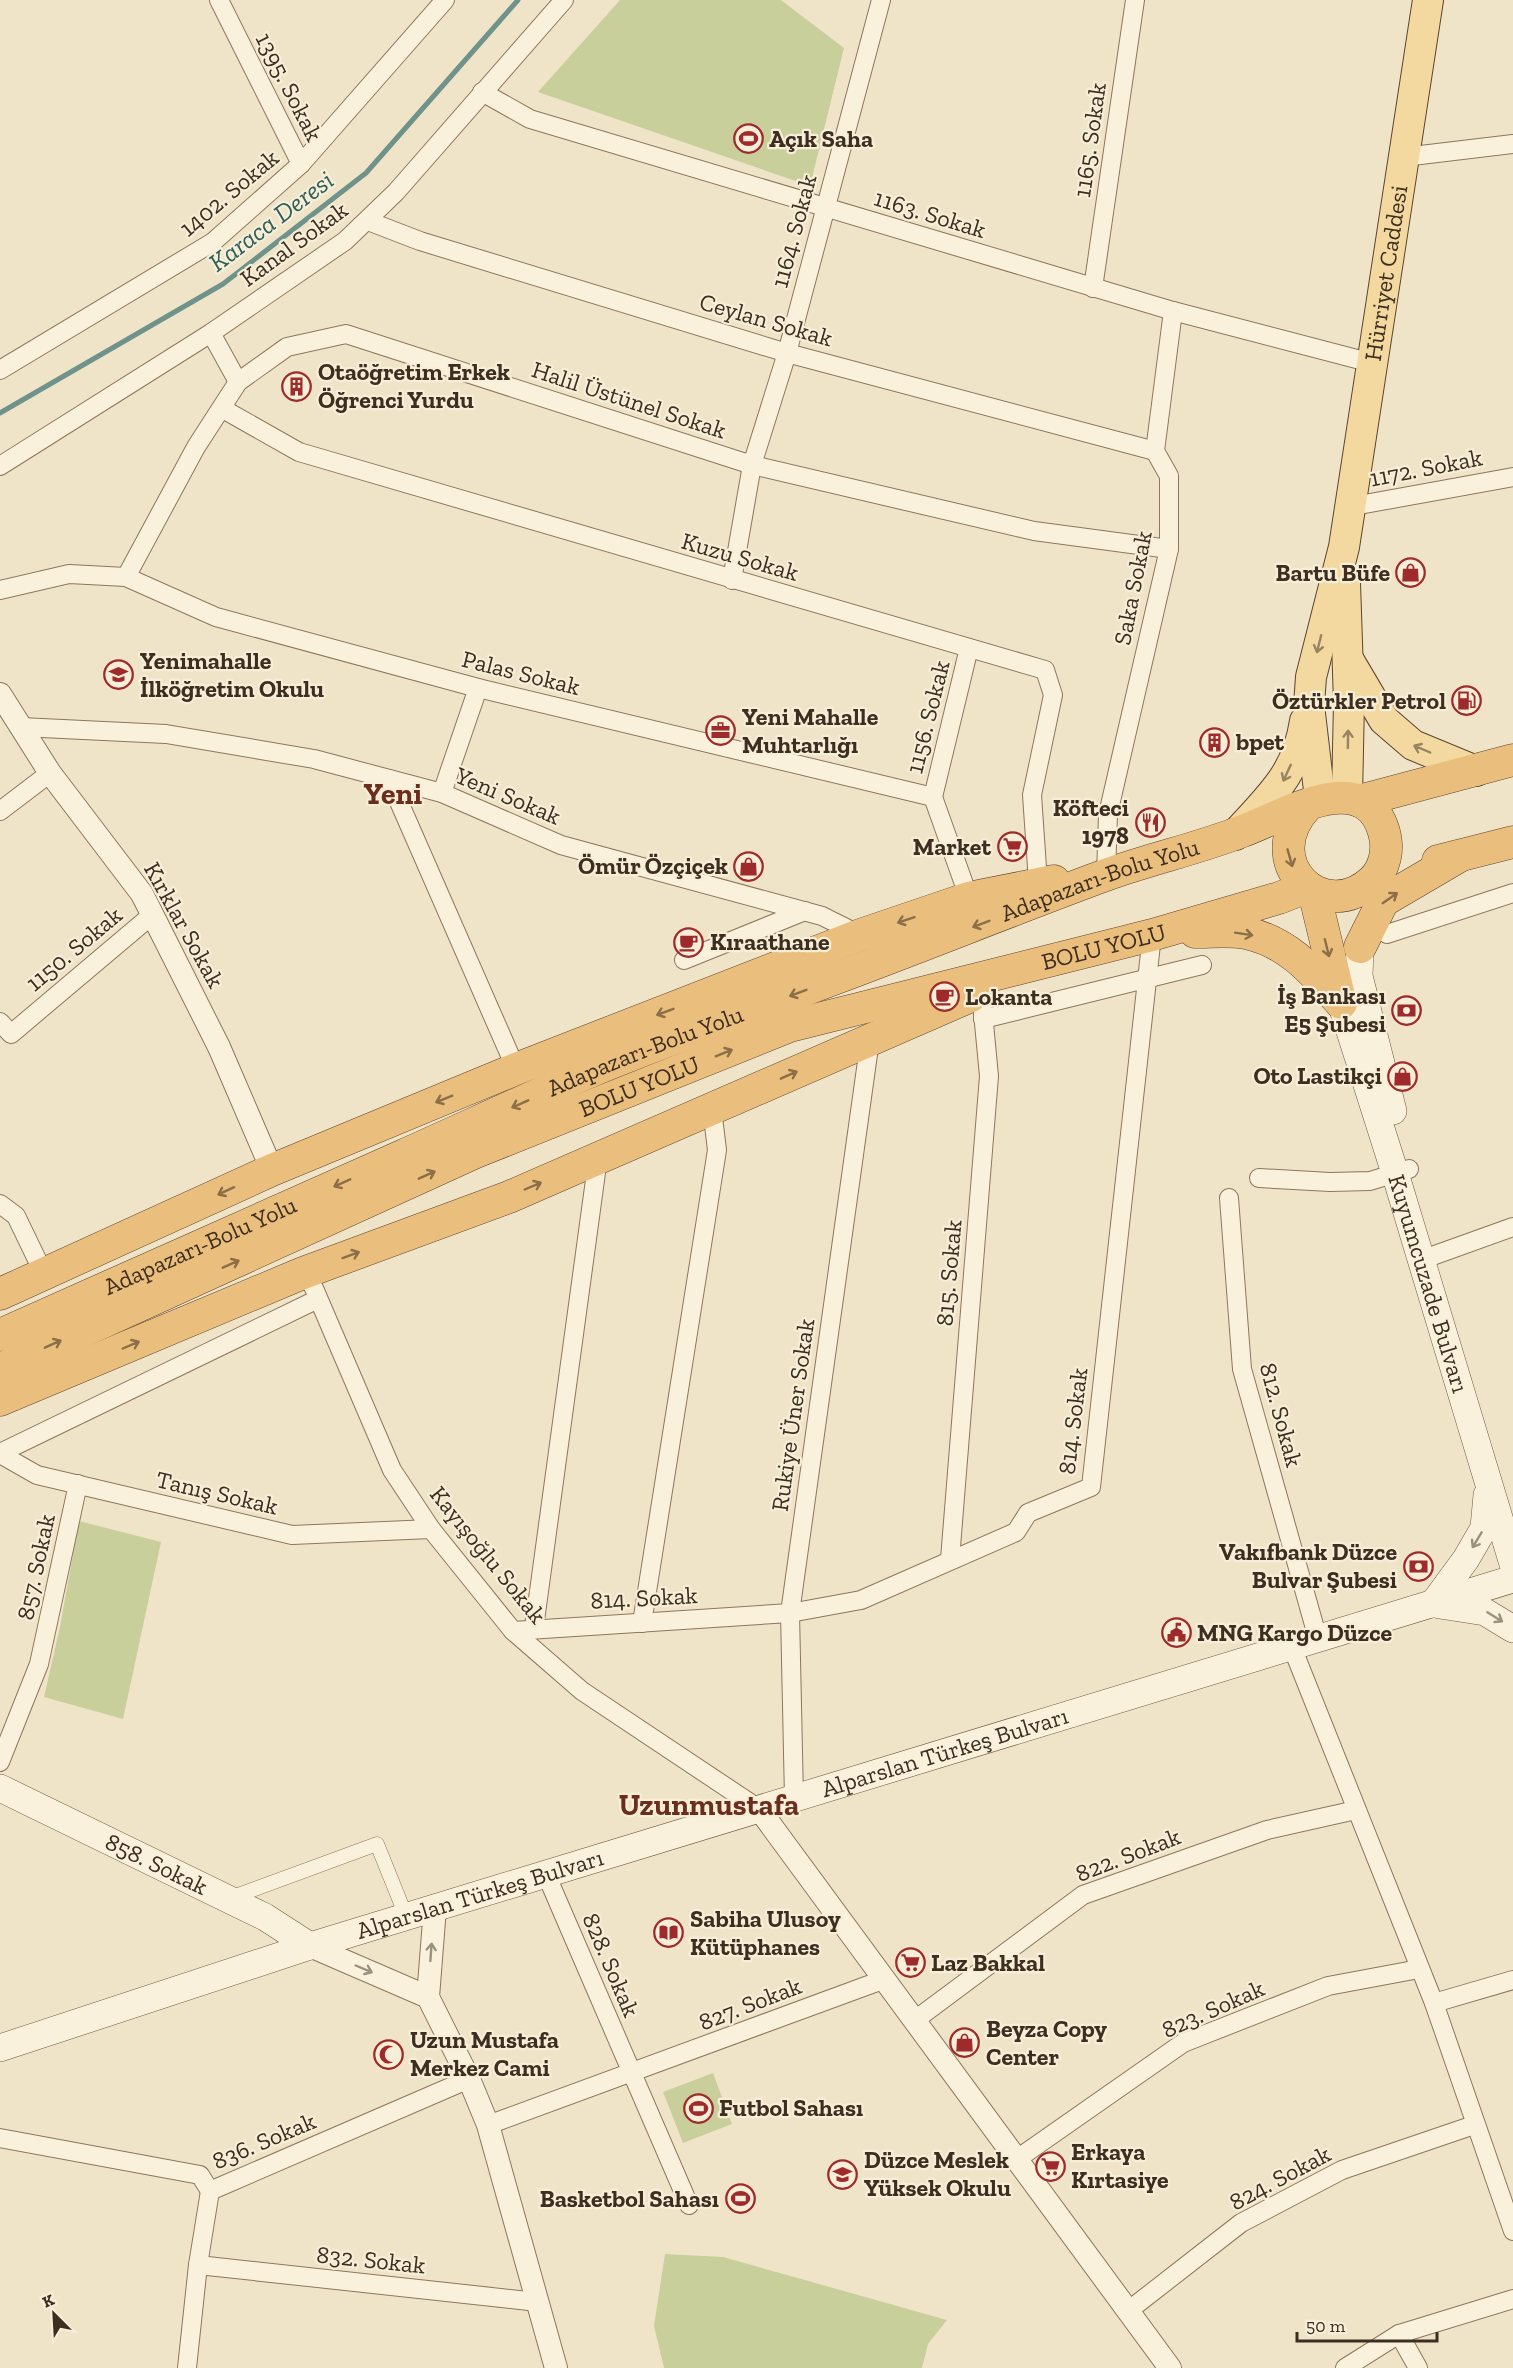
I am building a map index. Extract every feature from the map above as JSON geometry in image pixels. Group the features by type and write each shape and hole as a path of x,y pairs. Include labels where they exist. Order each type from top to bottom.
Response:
{"highway":[{"name":"Adapazarı-Bolu Yolu","path":"0,1335 602,1067 1106,875 1235,835 1333,801 1476,771 1513,760"},
{"path":"1341,1004 1310,889 1290,864 1287,848 1289,831 1333,801 1378,818 1387,841 1385,858 1367,883 1374,940"},
{"path":"1310,889 1340,895 1367,883 1513,842"},
{"path":"1374,940 1383,901 1458,857"},
{"path":"0,1294 272,1170 516,1069 860,935 969,898 1038,882 1106,875"},
{"name":"BOLU YOLU","path":"0,1369 476,1152 790,1026 1158,933 1310,889"},
{"path":"1158,933 1246,933 1284,947 1307,966 1341,1004"},
{"path":"0,1400 311,1286 508,1197 870,1040 982,1005 1057,958"}],"main road":[{"name":"Hürriyet Caddesi","path":"1333,801 1347,657 1344,547 1348,507 1428,0"},
{"name":"Hürriyet Caddesi","path":"1333,801 1309,705 1311,676 1344,547"},
{"path":"1347,657 1384,720 1413,745 1476,771"},
{"path":"1235,835 1284,782 1302,741 1311,676"},
{"name":"Kuyumcuzade Bulvarı","path":"1374,940 1359,976 1402,1171"},
{"name":"Kuyumcuzade Bulvarı","path":"1341,1004 1402,1171 1505,1495 1513,1564"},
{"path":"1505,1495 1466,1559 1433,1604 1485,1611 1513,1629"},
{"name":"Alparslan Türkeş Bulvarı","path":"0,2048 406,1916 1513,1580"},
{"name":"858. Sokak","path":"0,1788 265,1917 310,1946"}],"street":[{"name":"1395. Sokak","path":"219,0 301,164"},
{"name":"1402. Sokak","path":"0,370 213,242 301,164 445,0"},
{"name":"Kanal Sokak","path":"0,466 211,333 345,241 396,192 564,0"},
{"name":"1164. Sokak","path":"732,580 752,465 787,353 824,207 881,0"},
{"name":"1165. Sokak","path":"1092,288 1135,0"},
{"name":"1163. Sokak","path":"482,92 530,119 1092,288 1372,363"},
{"path":"1404,157 1513,144"},
{"name":"Ceylan Sokak","path":"368,220 420,241 787,353 1155,451"},
{"path":"1155,451 1173,311"},
{"path":"211,333 238,382"},
{"name":"Halil Üstünel Sokak","path":"126,577 196,447 223,409 238,382 287,347 346,334 752,465 1034,531 1169,549"},
{"name":"Kuzu Sokak","path":"223,409 299,452 1045,670 1053,695 1032,795 1038,882"},
{"name":"Saka Sokak","path":"1106,875 1108,814 1169,549 1169,476 1155,451"},
{"name":"1172. Sokak","path":"1348,507 1513,477"},
{"name":"Palas Sokak","path":"0,590 69,574 126,577 216,617 478,688 933,797"},
{"name":"1156. Sokak","path":"933,797 969,648"},
{"path":"442,793 478,688"},
{"name":"Kırklar Sokak","path":"0,694 50,773 142,894 219,1047 272,1170"},
{"name":"Yeni Sokak","path":"21,727 166,734 314,759 442,793 561,845 822,916 860,935"},
{"path":"0,811 50,773"},
{"path":"389,779 516,1069"},
{"path":"933,797 969,898"},
{"path":"1374,940 1513,893"},
{"path":"684,960 805,911"},
{"name":"1150. Sokak","path":"0,1023 11,1034 152,915"},
{"name":"814. Sokak","path":"513,1630 790,1613 861,1600 1016,1532 1029,1513 1091,1487 1147,978 1158,933"},
{"path":"982,1005 1147,978 1202,964"},
{"name":"815. Sokak","path":"950,1559 989,1076 982,1005"},
{"name":"Rukiye Üner Sokak","path":"794,1798 790,1613 870,1040"},
{"path":"642,1623 717,1150 712,1109"},
{"path":"534,1628 598,1158"},
{"path":"1260,1178 1330,1182 1370,1181 1402,1171"},
{"name":"812. Sokak","path":"1229,1198 1242,1368 1318,1639"},
{"path":"0,1204 16,1216 44,1274"},
{"path":"1428,1258 1513,1227"},
{"path":"0,1454 311,1286"},
{"name":"Kayışoğlu Sokak","path":"311,1286 392,1470 431,1529 513,1630 582,1691 759,1809"},
{"name":"Tanış Sokak","path":"0,1454 37,1475 292,1535 431,1529"},
{"name":"857. Sokak","path":"0,1762 39,1664 78,1484"},
{"path":"1292,1647 1434,2003 1474,2124 1513,2231"},
{"path":"759,1809 1170,2368"},
{"name":"822. Sokak","path":"915,2020 1083,1895 1267,1830 1356,1810"},
{"path":"227,1898 377,1844 406,1916"},
{"name":"828. Sokak","path":"546,1874 689,2205"},
{"path":"435,1908 428,1997 469,2079 488,2126 556,2368"},
{"path":"310,1946 428,1997"},
{"name":"823. Sokak","path":"1017,2159 1183,2043 1328,1986 1419,1969"},
{"name":"827. Sokak","path":"488,2126 885,1979"},
{"path":"1434,2003 1513,1980"},
{"name":"836. Sokak","path":"187,2368 198,2265 209,2210 210,2191 469,2079"},
{"name":"824. Sokak","path":"1128,2311 1241,2223 1342,2170 1474,2124"},
{"path":"0,2138 200,2175 210,2191"},
{"name":"832. Sokak","path":"198,2265 538,2302"},
{"path":"1345,2368 1399,2334 1513,2299"},
{"path":"1399,2334 1418,2368"}],"green space":[{"name":"Açık Saha","path":"620,0 781,0 844,48 810,186 538,92"},
{"path":"79,1521 161,1542 123,1719 44,1697 60,1627"},
{"name":"Futbol Sahası","path":"713,2073 732,2124 683,2143 663,2092"},
{"path":"665,2254 723,2257 947,2320 928,2344 922,2368 664,2368 654,2326"}],"waterway":[{"name":"Karaca Deresi","path":"0,413 223,284 366,173 518,0"}],"place":[{"name":"Açık Saha","path":"748,139"},
{"name":"Otaöğretim Erkek Öğrenci Yurdu","path":"297,386"},
{"name":"Bartu Büfe","path":"1411,573"},
{"name":"Yenimahalle İlköğretim Okulu","path":"119,675"},
{"name":"Öztürkler Petrol","path":"1467,701"},
{"name":"Yeni Mahalle Muhtarlığı","path":"721,731"},
{"name":"bpet","path":"1215,742"},
{"name":"Köfteci 1978","path":"1150,822"},
{"name":"Market","path":"1012,847"},
{"name":"Ömür Özçiçek","path":"749,866"},
{"name":"Kıraathane","path":"689,942"},
{"name":"Lokanta","path":"944,997"},
{"name":"İş Bankası E5 Şubesi","path":"1407,1010"},
{"name":"Oto Lastikçi","path":"1403,1076"},
{"name":"Vakıfbank Düzce Bulvar Şubesi","path":"1418,1566"},
{"name":"MNG Kargo Düzce","path":"1176,1633"},
{"name":"Sabiha Ulusoy Kütüphanes","path":"669,1933"},
{"name":"Laz Bakkal","path":"910,1963"},
{"name":"Beyza Copy Center","path":"965,2043"},
{"name":"Uzun Mustafa Merkez Cami","path":"389,2054"},
{"name":"Futbol Sahası","path":"698,2108"},
{"name":"Erkaya Kırtasiye","path":"1050,2166"},
{"name":"Düzce Meslek Yüksek Okulu","path":"843,2174"},
{"name":"Basketbol Sahası","path":"740,2199"}],"district":[{"name":"Yeni","path":"393,794"},
{"name":"Uzunmustafa","path":"709,1805"}]}
